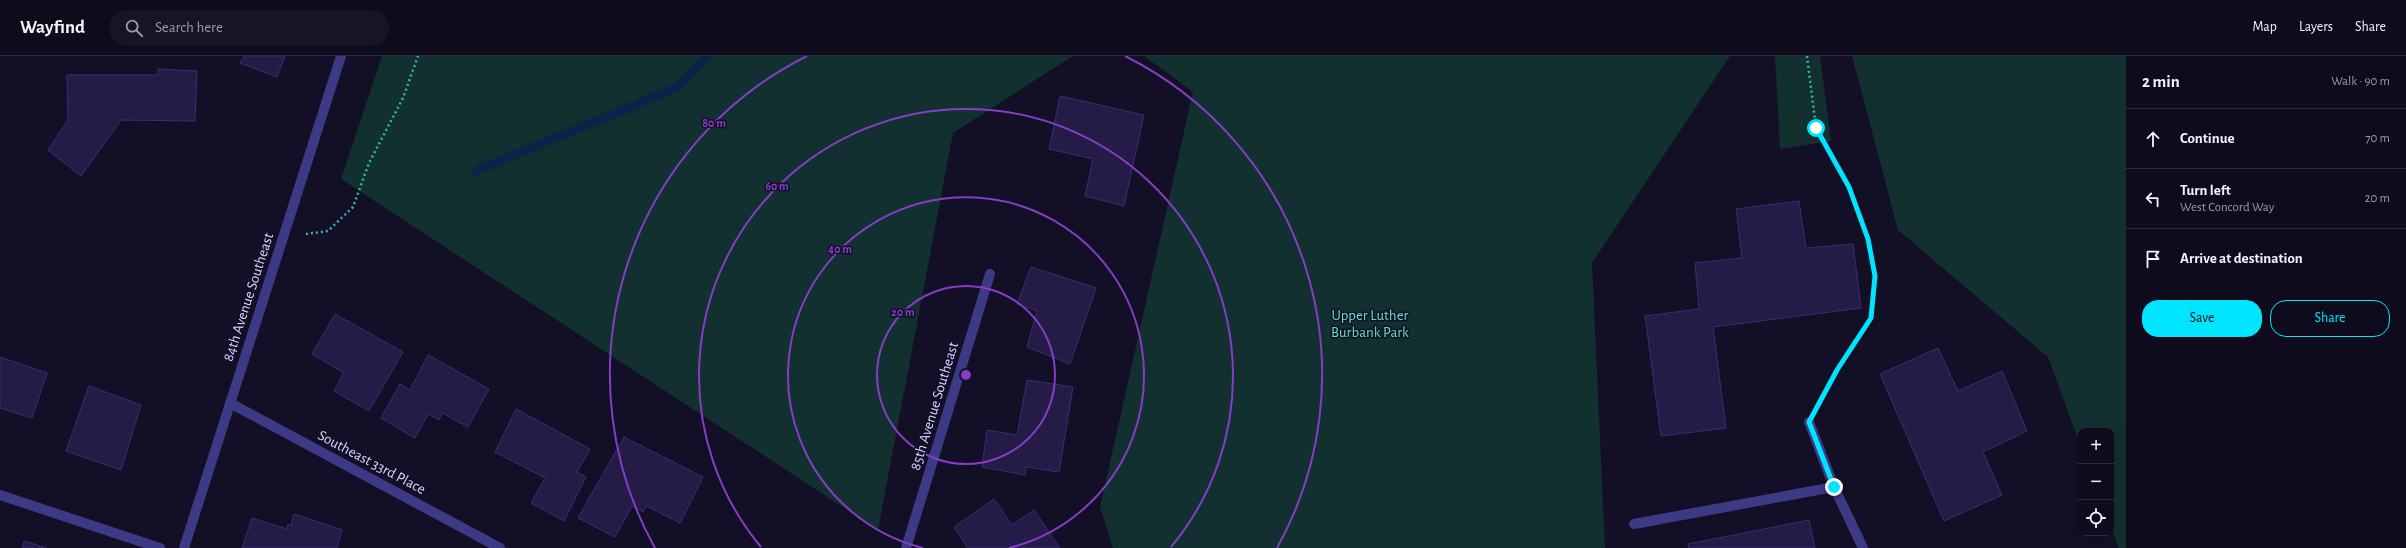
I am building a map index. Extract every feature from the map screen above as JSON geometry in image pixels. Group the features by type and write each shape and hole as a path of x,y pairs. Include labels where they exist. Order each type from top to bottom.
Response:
{"street":[{"name":"84th Avenue Southeast","path":"184,548 342,56"},
{"name":"85th Avenue Southeast","path":"906,548 990,274"},
{"name":"Southeast 33rd Place","path":"230,403 500,548"},
{"path":"1809,422 1834,487 1863,548"},
{"path":"1634,524 1834,487"},
{"path":"0,495 160,548"}],"path":[{"path":"283,238 328,231 353,207 369,163 402,98 418,56"},
{"path":"1807,56 1816,128 1849,187 1868,239 1875,276 1871,318 1837,370 1809,422"}],"green space":[{"path":"382,56 1073,56 953,133 878,530 341,179"},
{"name":"Upper Luther Burbank Park","path":"1144,56 1730,56 1592,263 1605,548 1113,548 1100,507 1193,92"},
{"path":"1775,56 1820,56 1831,141 1780,149"},
{"path":"1852,56 2126,56 2126,548 2119,548 2114,535 2114,428 2078,428 2078,439 2048,357 1898,230"}],"building":[{"path":"244,56 285,56 277,77 240,63"},
{"path":"158,69 197,71 195,121 121,120 81,176 48,150 68,120 67,75 158,75"},
{"path":"1060,96 1144,115 1124,206 1085,196 1093,159 1049,149"},
{"path":"1799,201 1806,248 1853,244 1861,308 1713,327 1726,428 1661,436 1645,316 1699,309 1695,263 1742,258 1736,209"},
{"path":"1031,267 1096,288 1070,364 1027,347 1037,311 1017,304"},
{"path":"335,314 403,352 369,411 334,391 344,373 312,354"},
{"path":"1938,348 1958,391 2002,371 2027,431 1983,452 2002,495 1944,521 1880,374"},
{"path":"428,355 489,389 468,427 442,413 439,420 428,414 415,438 381,418 400,384 410,390"},
{"path":"0,357 47,373 32,418 0,408"},
{"path":"1027,380 1073,387 1059,472 1026,467 1025,475 982,467 987,430 1017,435"},
{"path":"89,386 141,405 121,470 66,451"},
{"path":"516,409 590,449 577,472 586,477 564,521 531,503 545,478 495,452"},
{"path":"624,437 703,477 680,523 646,506 643,512 632,506 615,537 578,518"},
{"path":"994,499 1012,525 1034,510 1060,548 968,548 954,527"},
{"path":"294,514 342,530 337,548 242,548 252,518 287,529 288,524 291,526"},
{"path":"1809,520 1815,548 1689,548 1688,544"},
{"path":"24,541 47,548 22,548"}],"waterway":[{"path":"476,171 678,87 707,56"}],"route":[{"path":"1816,128 1849,187 1868,239 1875,276 1871,318 1837,370 1809,422 1834,487"}]}
